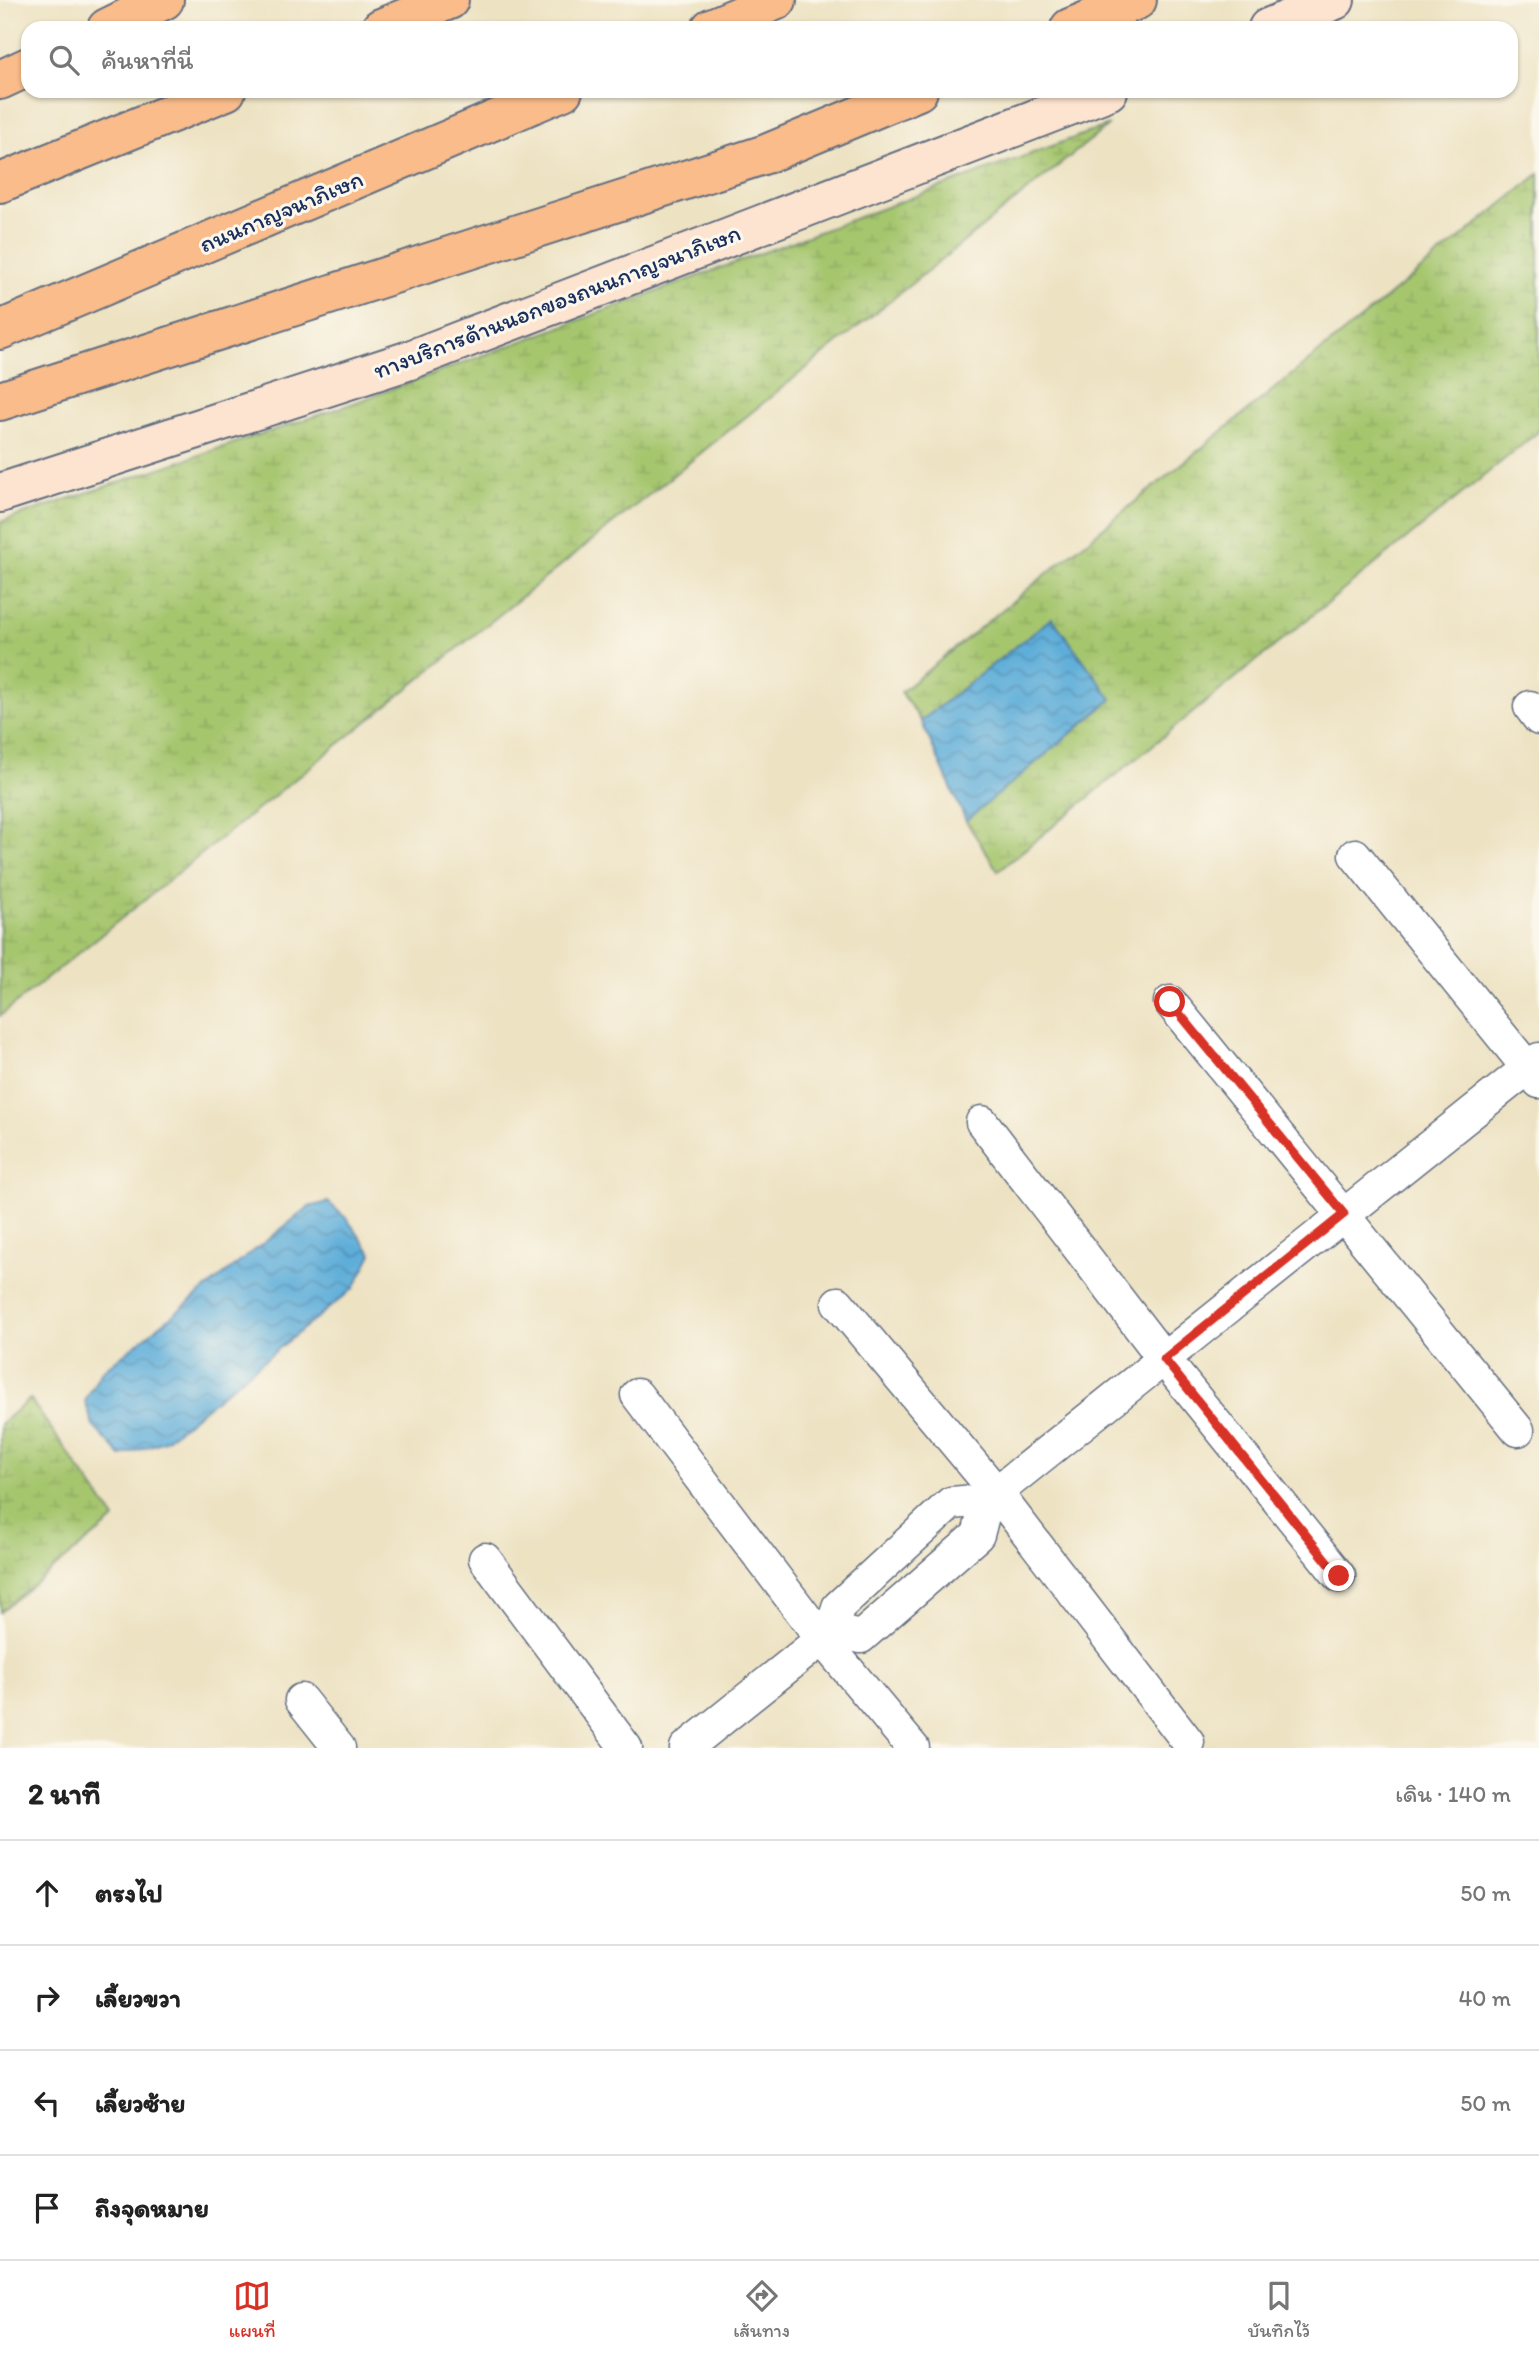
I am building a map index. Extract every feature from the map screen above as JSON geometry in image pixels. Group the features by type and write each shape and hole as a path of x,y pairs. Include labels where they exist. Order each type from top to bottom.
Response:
{"highway":[{"path":"121,21 164,0"},
{"path":"398,21 449,0"},
{"path":"728,21 777,0"},
{"path":"1087,21 1137,0"},
{"path":"0,80 21,70"},
{"path":"0,183 209,98"},
{"name":"ถนนกาญจนาภิเษก","path":"0,330 547,98"},
{"path":"0,401 766,154 901,98"}],"main road":[{"path":"1285,21 1335,0"},
{"name":"ทางบริการด้านนอกของถนนกาญจนาภิเษก","path":"0,493 407,360 1090,98"}],"street":[{"path":"686,1748 827,1635 861,1637 978,1535 992,1496 1344,1214 1535,1069 1355,855"},
{"path":"1170,1002 1518,1430"},
{"path":"982,1122 1164,1359 1339,1576"},
{"path":"838,1303 1188,1742"},
{"path":"637,1395 914,1748"},
{"path":"485,1559 626,1748"},
{"path":"301,1700 339,1748"}],"green space":[{"path":"1109,125 0,1016 0,522 354,403"},
{"path":"1539,174 1539,431 998,871 966,821 1112,699 1052,618 921,721 901,692"},
{"path":"30,1399 115,1519 0,1612 0,1424"}],"water":[{"path":"1052,618 1112,699 966,821 921,721"},
{"path":"328,1202 347,1219 372,1254 354,1288 164,1441 121,1456 93,1426 85,1401 100,1373 309,1207"}],"route":[{"path":"1170,1002 1344,1214 1164,1359 1339,1576"}]}
